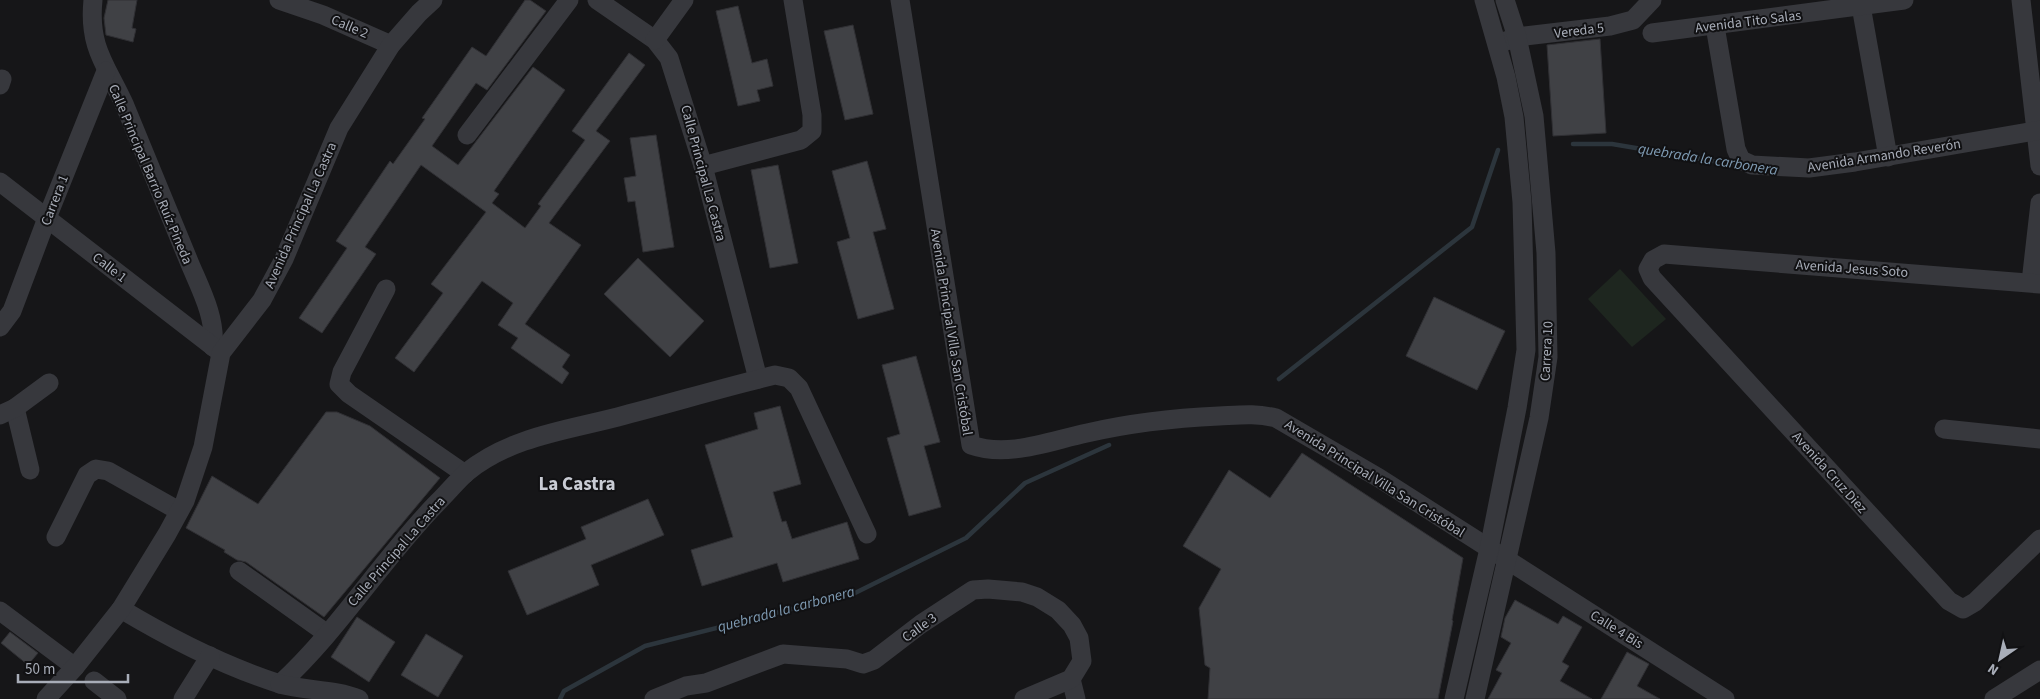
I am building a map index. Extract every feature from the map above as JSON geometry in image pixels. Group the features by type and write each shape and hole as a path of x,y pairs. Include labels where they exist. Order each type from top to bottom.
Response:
{"street":[{"name":"Calle Principal Barrio Ruíz Pineda","path":"93,0 92,32 98,52 124,105 198,284 212,321 217,350"},
{"name":"Calle 2","path":"279,0 346,24 391,45"},
{"name":"Avenida Principal La Castra","path":"46,699 75,667 121,609 167,534 185,501 203,447 217,350 262,300 284,259 339,128 391,45 433,0"},
{"path":"467,135 569,0"},
{"name":"Calle Principal La Castra","path":"597,0 655,40 669,58 703,166 758,379"},
{"path":"655,40 684,0"},
{"path":"703,166 800,140 812,131 812,115 793,0"},
{"name":"Avenida Principal Villa San Cristóbal","path":"900,0 971,445 986,450 1018,449 1100,430 1180,418 1258,414 1288,423 1379,478 1507,560"},
{"name":"Carrera 10","path":"1454,699 1489,549 1517,408 1526,350 1522,202 1516,136 1506,77 1484,0"},
{"name":"Carrera 10","path":"1475,699 1539,418 1548,357 1546,254 1534,116 1517,38 1505,0"},
{"name":"Vereda 5","path":"1497,43 1517,38 1610,26 1633,20 1652,0"},
{"name":"Avenida Tito Salas","path":"1652,33 1904,0"},
{"path":"2022,0 2038,130 2040,166"},
{"path":"1861,6 1888,157"},
{"name":"Avenida Armando Reverón","path":"1715,26 1736,149 1741,160 1752,164 1809,168 1888,157 2038,130"},
{"name":"Carrera 1","path":"0,327 12,312 47,218 106,71"},
{"name":"Calle 1","path":"0,182 217,350"},
{"path":"2035,283 2040,203"},
{"name":"Avenida Jesus Soto","path":"1664,254 2035,283"},
{"name":"Avenida Cruz Diez","path":"1664,254 1653,260 1648,269 1652,278 1949,602 1963,609 1975,602 2040,540"},
{"path":"386,289 342,372 339,384 349,394 465,474"},
{"name":"Calle Principal La Castra","path":"280,684 295,671 417,523 465,474 484,459 511,445 564,428 623,416 775,375 789,378 799,388 867,534"},
{"path":"30,470 5,409 49,382"},
{"path":"1944,429 2040,439"},
{"path":"56,537 88,475 96,469 108,472 179,511"},
{"name":"Calle 4 Bis","path":"1507,560 1725,699"},
{"path":"239,571 326,633"},
{"name":"Calle 3","path":"654,699 686,686 706,683 783,654 847,659 863,664 874,660 922,624 973,590 988,589 1022,592 1037,597 1058,610 1072,625 1079,638 1082,661 1071,679"},
{"path":"121,609 240,670 298,689 344,693 359,699"},
{"path":"0,611 75,667"},
{"path":"183,699 210,656"},
{"path":"1997,698 2040,670"},
{"path":"1024,699 1071,679 1076,699"},
{"path":"94,681 117,699"}],"shaded area":[{"path":"1620,269 1666,319 1632,347 1588,299"}],"building":[{"path":"108,0 137,0 132,28 136,29 133,42 106,35 104,18"},
{"path":"525,0 530,0 546,11 487,90 476,83 432,146 458,165 533,67 565,90 494,191 499,194 492,203 525,228 541,206 538,204 585,140 572,131 629,53 645,65 596,131 610,141 549,223 581,245 525,324 570,355 562,367 569,373 562,384 511,348 518,338 498,325 513,303 482,281 414,372 395,358 443,293 431,284 486,212 421,165 365,247 376,254 322,333 299,318 347,248 336,241 390,161 393,164 425,119 422,118 472,47 486,56"},
{"path":"738,6 752,63 767,59 773,86 757,90 760,101 738,106 716,11"},
{"path":"853,25 873,114 845,120 824,31"},
{"path":"1600,39 1606,133 1553,136 1547,45"},
{"path":"656,135 674,247 643,252 635,201 628,202 624,178 636,176 630,138"},
{"path":"867,161 886,229 873,232 894,309 858,319 837,242 850,238 832,171"},
{"path":"778,165 798,263 770,268 751,170"},
{"path":"638,258 704,321 670,357 604,294"},
{"path":"1434,297 1505,331 1477,390 1406,356"},
{"path":"916,356 940,442 924,446 941,507 909,516 887,438 900,434 882,365"},
{"path":"780,406 801,484 773,492 782,522 786,521 792,539 847,522 859,559 783,582 777,563 702,586 691,550 733,537 705,445 758,429 754,413"},
{"path":"326,412 337,412 370,426 440,478 324,617 246,562 237,560 224,552 225,550 186,528 212,476 258,504"},
{"path":"1302,453 1463,558 1438,699 1208,699 1210,668 1205,665 1199,608 1221,569 1183,546 1229,470 1270,498"},
{"path":"648,499 664,535 591,565 599,585 527,615 508,571 586,539 581,527"},
{"path":"1515,600 1558,624 1563,616 1582,627 1562,662 1569,666 1560,681 1592,699 1488,699 1502,673 1496,670 1511,643 1501,637 1505,618"},
{"path":"357,617 395,642 369,682 331,657"},
{"path":"10,632 38,653 28,665 1,643"},
{"path":"426,634 463,656 438,697 401,675"},
{"path":"1627,652 1649,664 1637,686 1660,699 1601,699"}],"waterway":[{"name":"quebrada la carbonera","path":"1573,144 1612,144 1737,165"},
{"name":"quebrada la carbonera","path":"1279,379 1472,227 1498,150"},
{"name":"quebrada la carbonera","path":"560,699 564,691 645,646 855,593 966,538 1025,483 1109,445"}],"district":[{"name":"La Castra","path":"577,483"}]}
